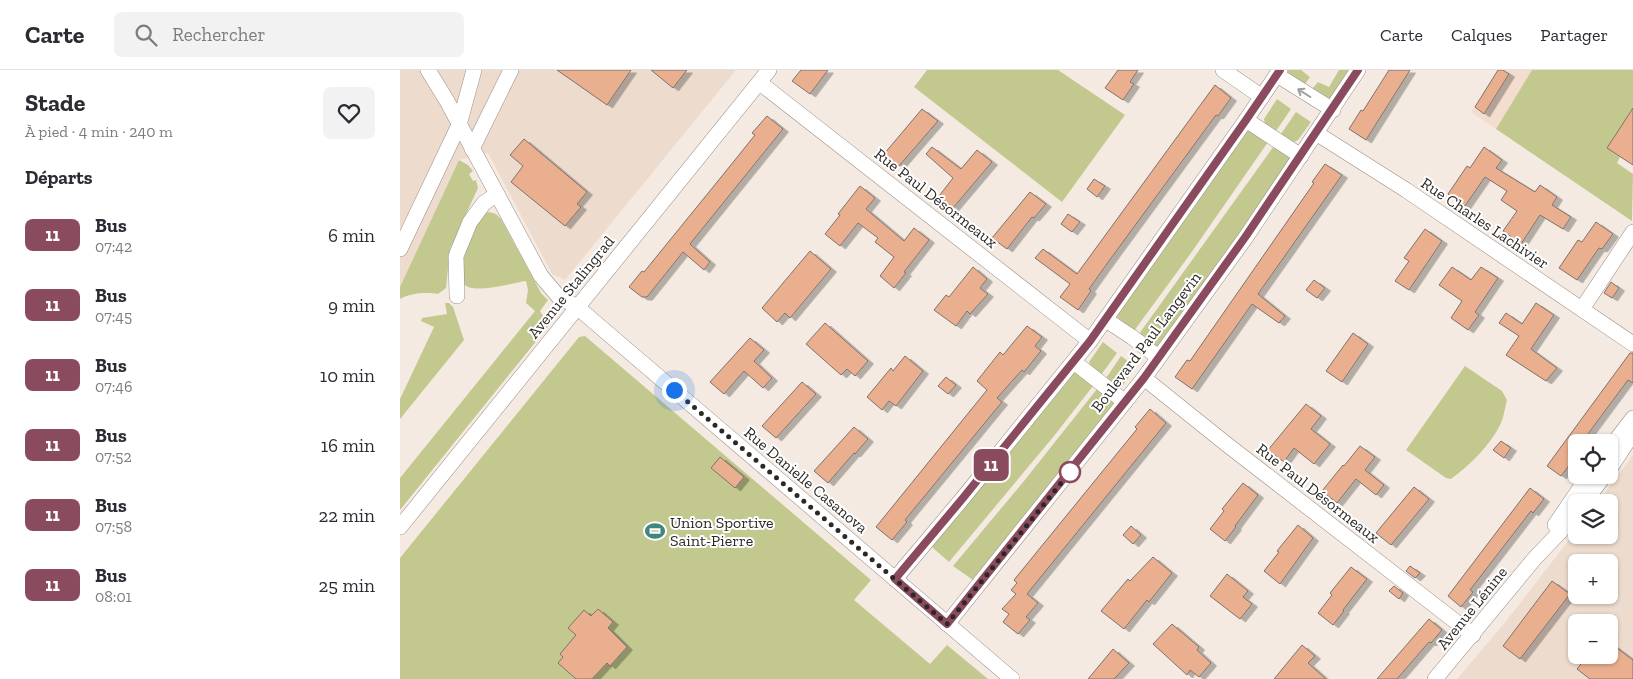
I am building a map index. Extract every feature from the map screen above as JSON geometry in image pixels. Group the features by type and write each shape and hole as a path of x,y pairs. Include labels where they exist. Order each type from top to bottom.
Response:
{"street":[{"name":"Rue Danielle Casanova","path":"428,70 541,276 558,296 577,307 1012,679"},
{"path":"400,249 459,125 474,70"},
{"path":"472,149 511,70"},
{"name":"Avenue Stalingrad","path":"400,527 770,70"},
{"path":"1223,70 1262,97"},
{"name":"Boulevard Paul Langevin","path":"947,624 1144,378 1240,245 1358,70"},
{"path":"895,579 1074,362 1106,320 1278,72 1332,110"},
{"name":"Rue Paul Désormeaux","path":"760,83 1090,341"},
{"path":"1246,120 1301,156"},
{"name":"Rue Charles Lachivier","path":"1316,133 1406,190 1633,344"},
{"path":"457,296 456,256 470,222 484,203 497,194"},
{"path":"1582,309 1633,232"},
{"path":"1106,320 1158,357"},
{"path":"1074,362 1125,402"},
{"name":"Rue Paul Désormeaux","path":"1144,378 1473,635"},
{"path":"1618,437 1633,418"},
{"path":"1618,456 1633,433"},
{"name":"Avenue Lénine","path":"1535,558 1583,484"},
{"path":"1590,494 1598,484"},
{"name":"Avenue Lénine","path":"1436,679 1535,558 1568,522"}],"shaded area":[{"path":"400,70 736,70 565,280 552,274 488,153 459,160 400,287"},
{"path":"1498,70 1532,70 1496,129 1471,112"},
{"path":"1633,455 1633,679 1457,679 1503,625 1568,541 1568,544 1618,544 1618,494 1604,494 1611,484 1618,484 1618,475"}],"green space":[{"path":"927,70 1058,70 1125,115 1062,202 914,87"},
{"path":"1288,70 1301,70 1310,77 1305,84 1288,74"},
{"path":"1339,70 1354,70 1333,103 1312,89 1318,82 1329,87"},
{"path":"1532,70 1633,70 1633,109 1607,148 1620,157 1617,163 1633,174 1632,221 1496,129"},
{"path":"1277,99 1291,109 1276,131 1265,124 1264,119"},
{"path":"1296,112 1311,122 1298,140 1294,142 1281,134"},
{"path":"1246,131 1250,131 1268,142 1134,331 1116,316"},
{"path":"1274,146 1292,158 1293,161 1159,348 1139,334"},
{"path":"459,160 468,165 473,171 469,174 473,181 476,180 478,188 450,249 446,288 438,294 409,295 400,299 400,287"},
{"path":"489,212 496,214 501,219 541,293 548,300 540,311 550,324 400,510 400,478 535,311 526,303 528,290 526,281 503,286 476,288 465,285 462,279 464,257 472,233 483,216"},
{"path":"445,303 449,303 453,307 464,340 400,419 400,399 434,327 421,321 422,318 447,314"},
{"path":"585,336 871,580 854,600 930,664 947,645 988,679 400,679 400,558 579,337"},
{"path":"1103,342 1117,353 1101,375 1089,362"},
{"path":"1121,356 1136,367 1123,385 1119,386 1106,378"},
{"path":"1465,366 1502,391 1507,400 1501,423 1486,447 1473,461 1451,479 1446,478 1406,450"},
{"path":"1074,371 1093,386 949,562 933,548 932,544"},
{"path":"1097,389 1116,405 973,580 953,566 1024,481"}],"building":[{"path":"557,70 631,70 607,105"},
{"path":"651,70 687,70 673,88"},
{"path":"801,70 828,70 810,94 792,81"},
{"path":"1118,70 1138,70 1130,82 1134,84 1123,100 1105,88"},
{"path":"1389,70 1410,70 1366,140 1349,129"},
{"path":"1498,70 1503,70 1509,74 1484,114 1475,107"},
{"path":"1215,85 1231,98 1218,116 1216,115 1109,261 1089,289 1091,291 1078,310 1060,297 1070,284 1035,258 1043,249 1077,274"},
{"path":"1633,108 1633,165 1607,148"},
{"path":"922,109 938,121 899,166 884,154"},
{"path":"767,116 783,129 690,244 710,262 704,270 683,252 647,297 642,297 629,287 642,271 644,272 722,176 755,135 752,133"},
{"path":"524,139 587,192 577,204 581,207 565,226 511,182 523,166 510,155"},
{"path":"932,147 961,169 977,150 992,162 953,208 939,196 953,178 926,154"},
{"path":"1484,147 1502,160 1496,168 1535,192 1540,185 1557,197 1552,205 1571,217 1563,229 1540,215 1521,244 1503,231 1517,211 1501,200 1507,191 1485,177 1465,206 1448,194 1467,166 1470,168"},
{"path":"1325,164 1342,175 1258,294 1285,316 1279,323 1252,304 1192,389 1175,377 1187,360 1190,361 1314,183 1312,182"},
{"path":"1094,179 1105,186 1097,197 1087,189"},
{"path":"860,186 875,198 866,209 904,241 914,228 929,240 894,288 880,276 894,257 875,242 878,238 858,223 840,246 825,234"},
{"path":"1030,192 1046,204 1034,218 1032,217 1007,249 992,238"},
{"path":"1068,214 1080,222 1072,232 1061,224"},
{"path":"1596,222 1613,234 1602,249 1599,248 1577,280 1559,268 1578,240 1582,242"},
{"path":"1425,229 1442,241 1409,290 1395,281 1409,261 1404,258"},
{"path":"810,251 831,269 790,318 785,313 777,322 762,308"},
{"path":"973,267 987,279 980,288 988,294 970,314 967,311 956,326 934,310 946,295 949,297"},
{"path":"1452,267 1471,280 1481,267 1498,278 1475,312 1479,315 1468,330 1451,318 1462,301 1439,285"},
{"path":"1314,280 1325,288 1317,298 1306,290"},
{"path":"1611,282 1619,288 1612,298 1604,293"},
{"path":"1536,303 1554,315 1531,349 1557,368 1546,381 1506,355 1519,336 1499,323 1506,313 1522,324"},
{"path":"825,323 868,361 855,376 847,369 841,375 806,344"},
{"path":"1027,326 1042,337 1035,346 1041,351 1024,372 1022,370 997,398 1002,402 905,520 907,522 892,540 876,527 987,390 977,381 1000,352 1003,355"},
{"path":"1353,333 1368,344 1342,382 1326,371"},
{"path":"750,338 764,350 754,361 772,378 763,388 744,371 724,394 710,382"},
{"path":"1630,353 1633,353 1633,383 1628,380 1588,434 1571,434"},
{"path":"905,356 923,371 896,406 889,401 882,410 867,397 891,368 893,371"},
{"path":"946,377 956,385 948,394 938,386"},
{"path":"802,382 816,394 776,438 762,426"},
{"path":"1306,404 1321,416 1311,429 1330,444 1314,464 1294,448 1284,462 1268,450"},
{"path":"1150,409 1166,423 1027,594 1038,603 1026,617 1030,620 1018,634 1003,622 1009,614 1002,609 1016,594 1011,590 1017,583 1014,580 1137,429 1135,427"},
{"path":"854,427 868,439 828,483 814,471"},
{"path":"1568,437 1568,467 1561,476 1547,466"},
{"path":"1501,441 1511,448 1504,458 1493,450"},
{"path":"1360,446 1375,457 1365,470 1384,485 1376,495 1356,479 1337,503 1322,491"},
{"path":"720,457 744,477 735,488 711,468"},
{"path":"1243,483 1258,495 1225,541 1210,529 1224,511 1222,509"},
{"path":"1414,487 1429,499 1391,545 1376,533"},
{"path":"1530,488 1544,499 1533,513 1531,511 1470,590 1473,592 1461,607 1448,596"},
{"path":"1298,525 1313,538 1280,584 1264,571"},
{"path":"1131,526 1141,535 1133,544 1123,535"},
{"path":"1153,557 1172,573 1124,629 1101,611 1128,579 1130,581"},
{"path":"1410,566 1420,573 1415,578 1406,571"},
{"path":"1351,567 1367,579 1333,625 1318,613 1332,595 1330,593"},
{"path":"1227,574 1248,591 1243,597 1252,604 1240,619 1210,596"},
{"path":"1552,581 1568,593 1568,597 1520,659 1503,646"},
{"path":"1394,586 1403,593 1399,599 1389,591"},
{"path":"598,609 613,622 608,628 627,647 610,666 607,663 592,679 576,679 558,663 563,657 560,654 576,635 568,628 584,610 591,616"},
{"path":"1429,619 1442,630 1431,643 1429,642 1397,679 1377,679"},
{"path":"1172,624 1199,647 1197,650 1211,663 1199,677 1190,670 1187,675 1153,644"},
{"path":"1302,645 1315,656 1308,663 1326,679 1274,679"},
{"path":"1113,649 1129,663 1114,679 1088,679"},
{"path":"1618,649 1633,660 1633,679 1590,679 1577,669 1581,664 1618,664"}],"bus line":[{"name":"11","path":"1280,70 1106,320 1074,362 895,579 947,624 1144,378 1246,236 1358,70"}],"place":[{"name":"Union Sportive Saint-Pierre","path":"655,531"}],"route":[{"path":"674,390 947,624 1070,472"}]}
